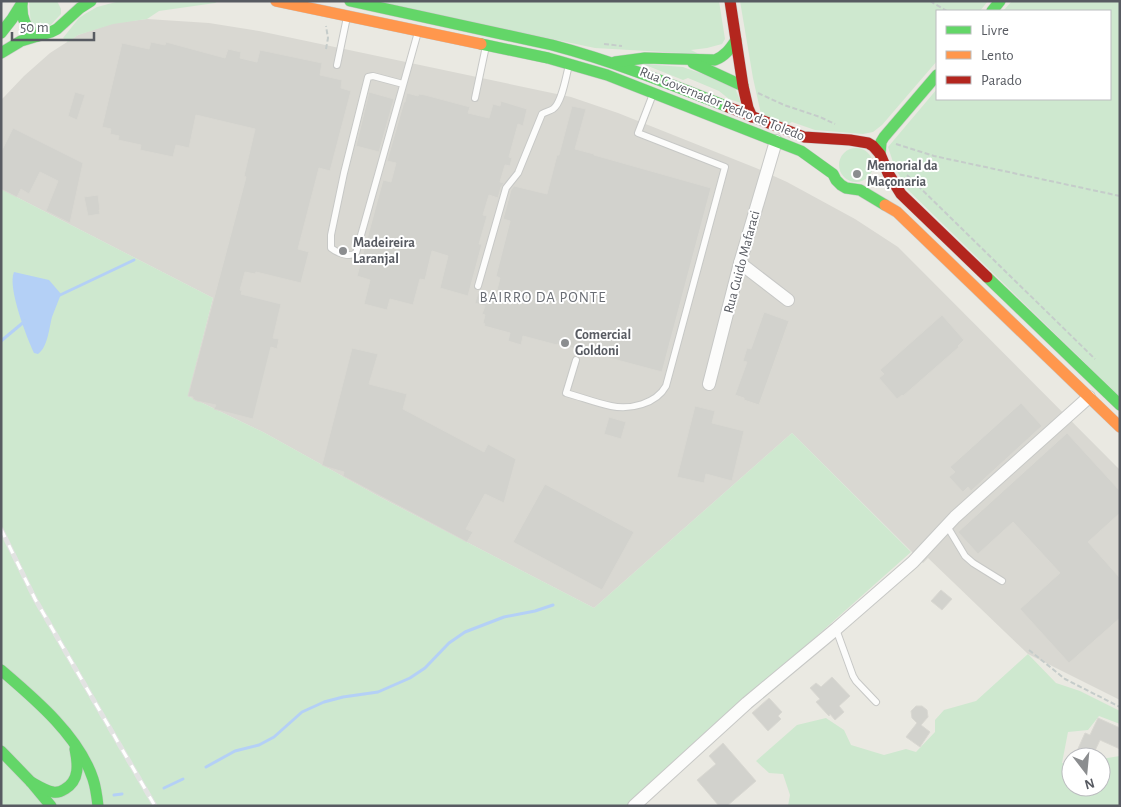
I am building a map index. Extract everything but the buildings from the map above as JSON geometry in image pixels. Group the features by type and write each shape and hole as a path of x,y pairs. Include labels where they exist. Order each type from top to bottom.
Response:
{"main road":[{"path":"1,53 21,41 57,29 80,8 91,1"},
{"name":"Rua Governador Pedro de Toledo","path":"276,1 569,64 607,75 653,92 801,151 832,174 840,185 860,190 897,212 1120,427"},
{"name":"Rua Governador Pedro de Toledo","path":"350,1 552,45 637,71 804,137 850,140 873,146 902,194 1120,405"},
{"path":"730,1 743,86 752,117"},
{"path":"23,2 22,16 24,23 27,28 38,36"},
{"path":"1,33 23,2"},
{"path":"67,6 68,19"},
{"path":"612,62 644,58 715,60 728,52 736,40"},
{"path":"687,60 743,86"},
{"path":"860,190 865,189 875,181 881,172 881,142 884,137 936,76"},
{"path":"863,142 884,137"},
{"path":"832,174 833,154 842,143 850,140"},
{"path":"1,670 43,709 74,743 93,776 98,806"},
{"path":"31,782 53,792 62,791 70,787 77,775 77,756 74,743"},
{"path":"1,751 51,806"}],"street":[{"name":"Rua Guido Mafaraci","path":"710,384 740,263 776,141"},
{"path":"740,263 788,300"},
{"path":"634,806 747,703 913,562 963,510 1088,396"}],"lane":[{"path":"337,65 347,16"},
{"path":"403,84 373,76 368,77 344,172 331,235 331,248 333,250 350,256 356,253 403,84 418,30"},
{"path":"475,98 486,45"},
{"path":"478,286 506,188 518,173 542,114 554,109 557,105 569,64"},
{"path":"576,360 566,393 611,406 624,407 638,405 655,398 662,393 666,386 725,167 638,133 653,92"},
{"path":"947,526 965,556 1002,581"},
{"path":"836,629 853,676 876,702"}],"path":[{"path":"930,1 945,10"},
{"path":"323,11 328,38 326,49"},
{"path":"743,86 784,105 820,117 840,127"},
{"path":"884,137 889,142 934,156 1120,196"},
{"path":"906,174 1099,364"},
{"path":"1029,650 1065,679 1120,707"}],"shaded area":[{"path":"147,19 209,23 259,31 571,97 618,113 787,182 855,219 898,247 1120,470 1120,700 1028,654 928,558 923,563 792,433 594,608 380,497 263,432 188,396 213,298 1,189 1,100 50,53 78,35 113,23"}],"green space":[{"path":"29,1 57,1 61,14 47,29 31,26"},
{"path":"218,1 159,11 147,19 113,24 78,35 68,42 63,38 79,18 97,7 116,2"},
{"path":"372,1 719,1 725,39 722,44 691,50 699,54 595,48"},
{"path":"740,1 988,1 981,10 936,10 936,62 882,125 873,132 863,134 815,130 792,122 786,125 761,114"},
{"path":"1012,1 1120,1 1120,397 908,190 895,168 888,147 936,90 936,100 1111,100 1111,10 1004,10"},
{"path":"643,64 683,67 730,84 735,88 741,103 729,99 719,91 688,78 683,80"},
{"path":"856,148 868,153 873,165 868,177 856,182 844,177 839,165 844,153"},
{"path":"1,189 213,298 188,396 263,432 380,497 594,608 792,433 911,552 626,806 1,806"},
{"path":"1028,654 1056,683 1080,691 1120,711 1120,724 1099,716 1088,730 1068,732 1065,747 1061,747 1061,797 1111,797 1111,757 1120,756 1120,806 788,806 790,795 783,774 769,773 756,761 797,725 826,718 844,730 851,745 884,755 906,749 916,752 935,732 935,720 944,710 976,701"}],"water":[{"path":"14,272 49,280 61,294 52,317 46,342 38,354 34,353 15,300 13,289"}],"waterway":[{"path":"58,296 134,260"},
{"path":"1,341 25,321"},
{"path":"206,767 235,751 259,745 274,737 302,712 324,702 378,692 410,678 425,668 449,643 465,632 504,617 535,611 553,605"},
{"path":"164,788 183,779"},
{"path":"114,795 122,794"}],"railway":[{"path":"1,529 35,599 155,806"}],"traffic: fast":[{"path":"1,53 21,41 57,29 80,8 91,1"},
{"path":"350,1 575,51 641,73 728,107"},
{"path":"993,10 1000,1"},
{"path":"22,3 22,13 25,22 30,30 38,36"},
{"path":"1,33 22,3"},
{"path":"615,62 645,58 715,60 727,52 736,40"},
{"path":"481,44 548,58 607,75 801,151 833,174 841,185 846,188 860,190 885,205"},
{"path":"693,63 743,86"},
{"path":"880,154 881,142 884,137 936,76"},
{"path":"987,277 1120,405"},
{"path":"1,670 55,719 78,748 93,779 98,806"},
{"path":"31,782 53,792 65,789 76,776 77,760 75,749"},
{"path":"1,751 51,806"}],"traffic: slow":[{"path":"276,1 481,44"},
{"path":"885,205 897,212 1120,427"}],"traffic: jam":[{"path":"730,1 743,86 752,117"},
{"path":"728,107 804,137 850,140 868,143 873,146 880,154 888,173 901,194 987,277"}],"place":[{"name":"Memorial da Maçonaria","path":"857,174"},
{"name":"Madeireira Laranjal","path":"343,251"},
{"name":"Comercial Goldoni","path":"565,343"}],"district":[{"name":"BAIRRO DA PONTE","path":"543,297"}]}
